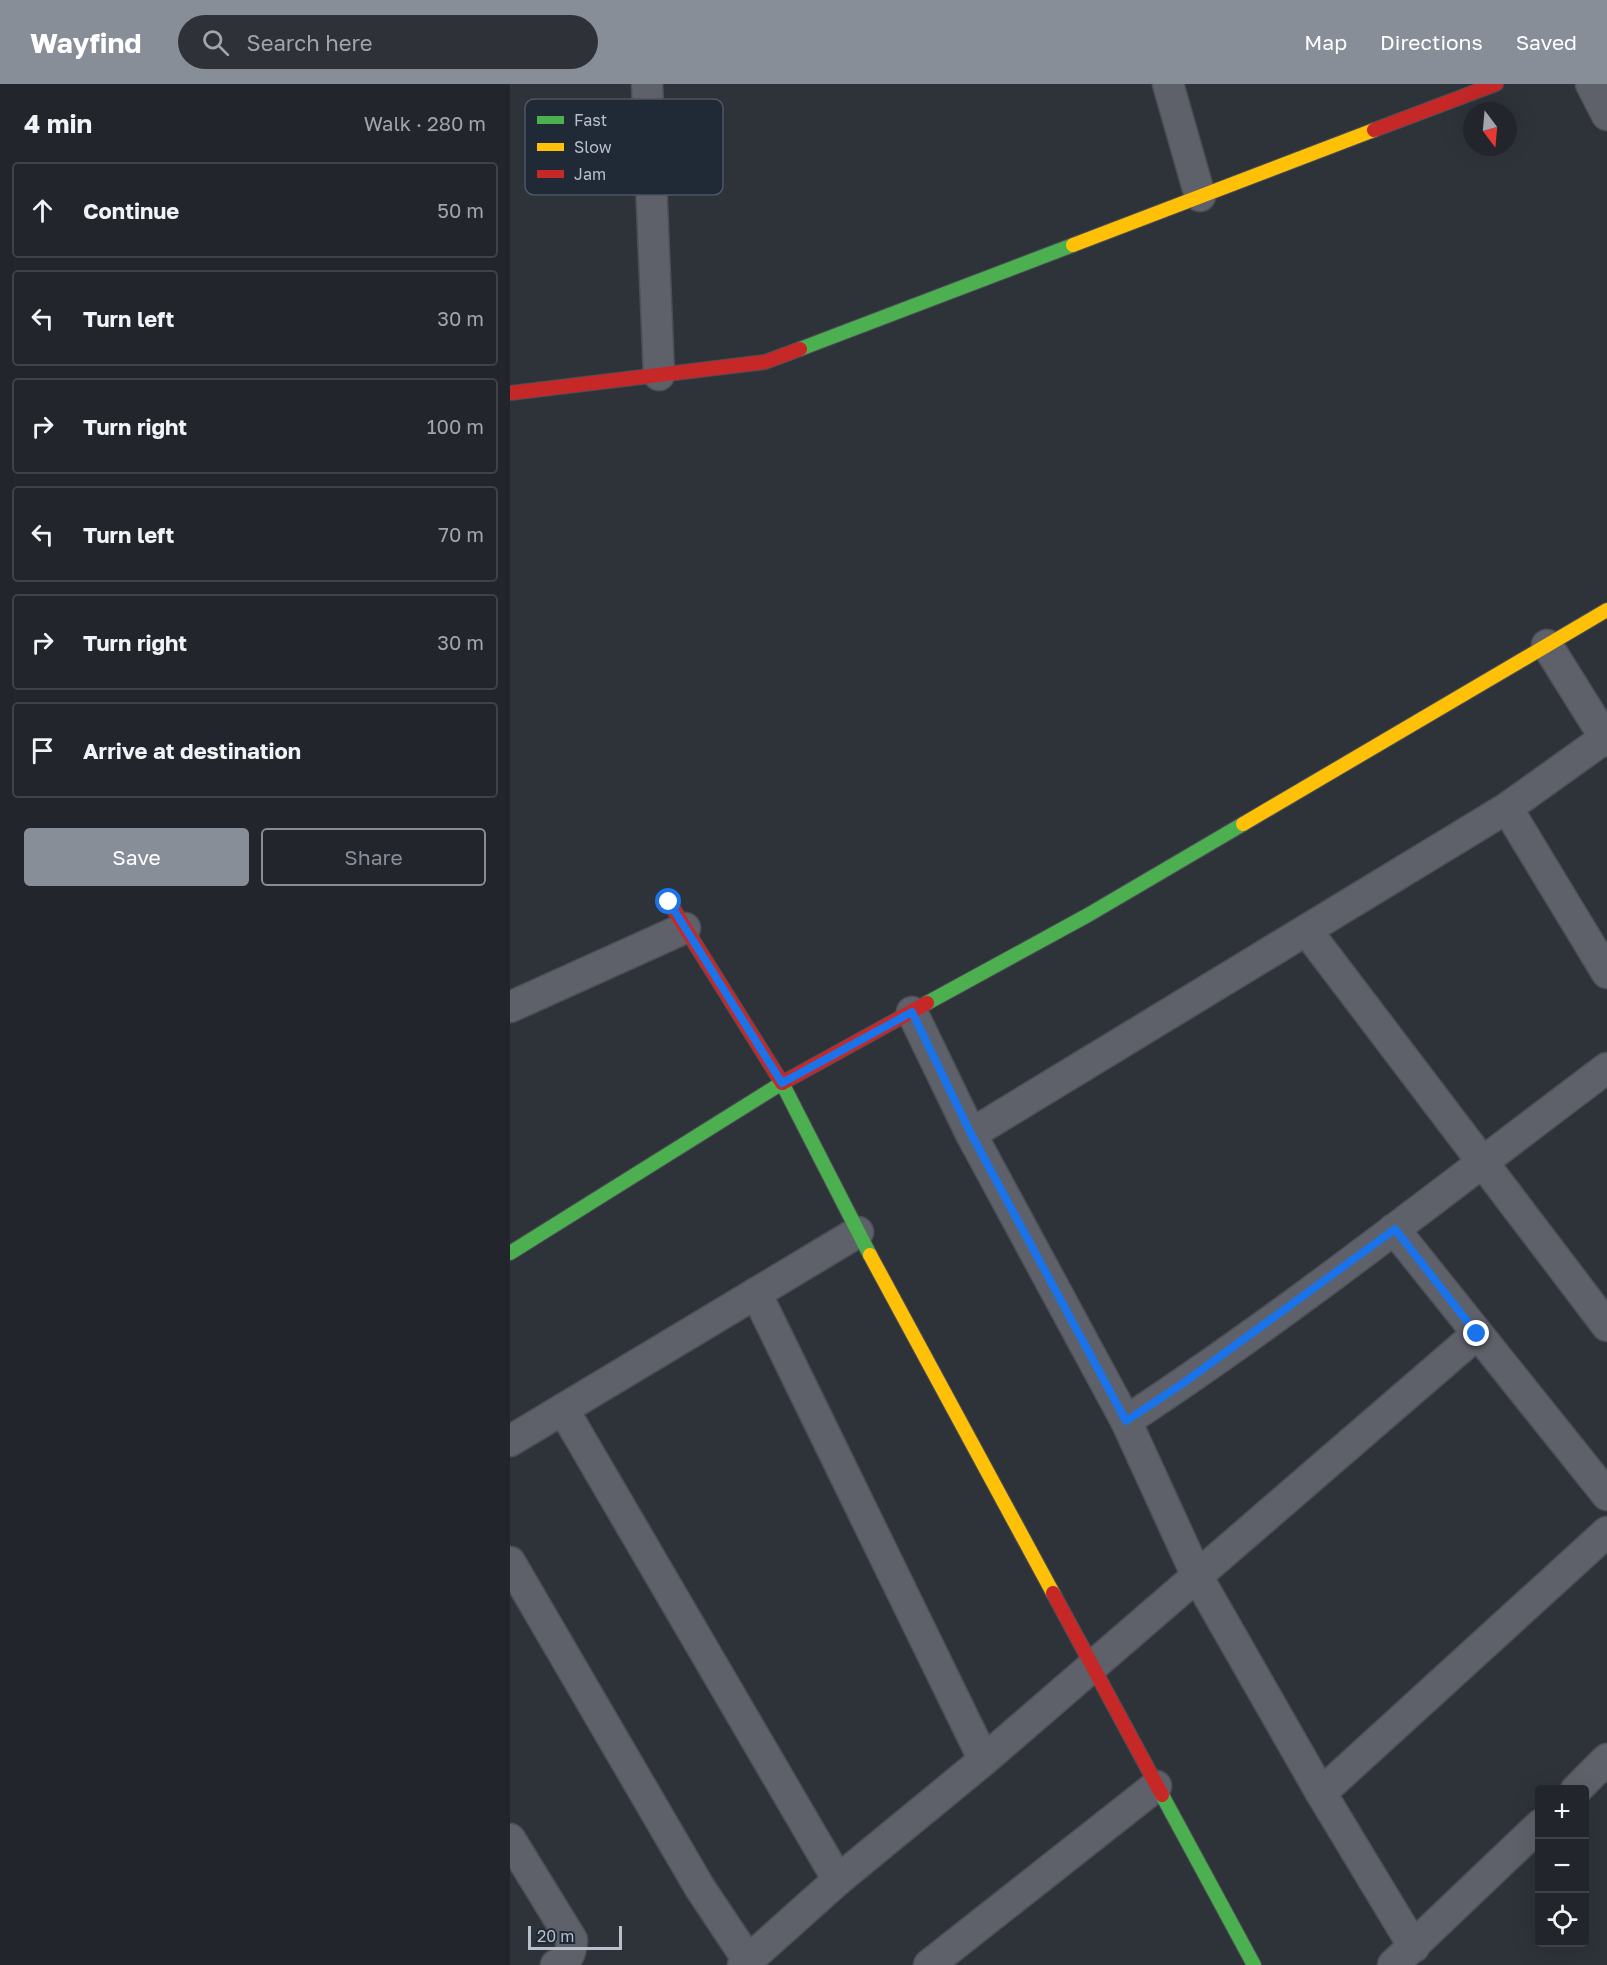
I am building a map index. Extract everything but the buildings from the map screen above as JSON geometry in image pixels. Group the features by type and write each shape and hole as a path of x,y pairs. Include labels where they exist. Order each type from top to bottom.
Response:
{"street":[{"path":"647,84 648,99"},
{"path":"1168,84 1200,196"},
{"path":"510,393 765,362 1496,84"},
{"path":"1592,84 1607,115"},
{"path":"652,195 659,375"},
{"path":"510,1253 782,1083 1088,915 1607,610"},
{"path":"971,1134 1506,808 1606,740 1547,645"},
{"path":"1506,808 1607,972"},
{"path":"669,902 782,1083 858,1232 1254,1965"},
{"path":"511,1005 685,928"},
{"path":"1306,931 1480,1163 1607,1326"},
{"path":"912,1012 971,1134 1126,1421 1197,1576 1321,1793 1403,1956 1535,1829"},
{"path":"1126,1421 1182,1384 1395,1229 1607,1068"},
{"path":"1395,1229 1607,1495"},
{"path":"510,1441 858,1232"},
{"path":"756,1293 984,1760"},
{"path":"510,1562 700,1888 746,1962 838,1880 984,1760 1477,1334"},
{"path":"563,1409 838,1880"},
{"path":"1321,1793 1607,1532"},
{"path":"1581,1785 1607,1759"},
{"path":"929,1965 1156,1786"},
{"path":"510,1839 572,1940 572,1952 565,1961 556,1965"}],"traffic: fast":[{"path":"800,349 1073,245"},
{"path":"927,1003 1088,915 1243,824"},
{"path":"510,1253 782,1083 870,1255"},
{"path":"1162,1795 1254,1965"}],"traffic: slow":[{"path":"1073,245 1374,130"},
{"path":"1243,824 1607,610"},
{"path":"870,1255 1053,1593"}],"traffic: jam":[{"path":"1374,130 1496,84"},
{"path":"510,393 765,362 800,349"},
{"path":"669,902 782,1083 927,1003"},
{"path":"1053,1593 1162,1795"}],"route":[{"path":"669,902 782,1083 912,1012 971,1134 1126,1421 1182,1384 1395,1229 1477,1334"}]}
